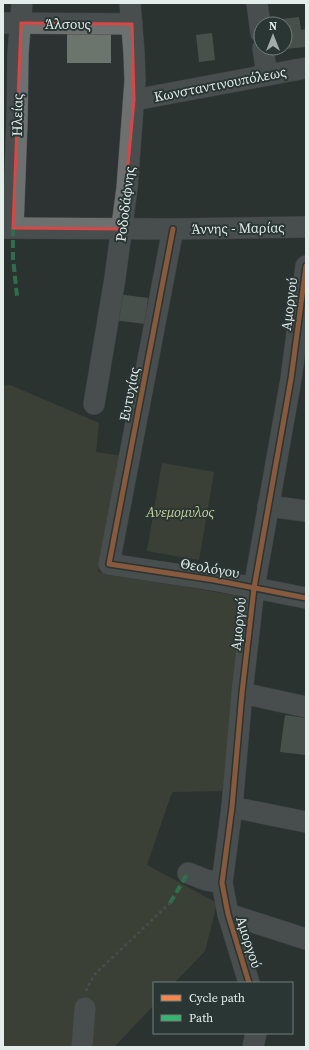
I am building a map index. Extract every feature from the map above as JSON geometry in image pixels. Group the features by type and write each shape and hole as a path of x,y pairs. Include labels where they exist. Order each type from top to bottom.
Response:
{"street":[{"name":"Ηλείας","path":"8,228 17,122 18,53 12,23 22,3"},
{"name":"Ροδοδάφνης","path":"94,404 122,229 127,188 134,100 134,53 130,3"},
{"path":"257,3 259,16"},
{"name":"Άλσους","path":"12,23 132,24"},
{"path":"264,56 267,75"},
{"name":"Κωνσταντινουπόλεως","path":"134,100 306,68"},
{"name":"Άννης - Μαρίας","path":"8,228 173,229 306,227"},
{"name":"Ευτυχίας","path":"109,564 173,229"},
{"name":"Αμοργού","path":"249,982 228,914 222,883 232,807 242,693 254,588 291,379 306,266"},
{"path":"268,506 306,510"},
{"name":"Θεολόγου","path":"109,564 214,580 306,598"},
{"path":"242,693 306,707"},
{"path":"232,807 306,822"},
{"path":"188,873 206,880 222,883"},
{"path":"228,914 306,939"},
{"path":"82,1047 85,1008"},
{"path":"253,1047 256,1034"}],"path":[{"path":"85,1008 85,997 88,986 95,974 170,903"}],"highlighted area":[{"path":"21,23 132,24 134,100 122,229 13,228"}],"green space":[{"path":"10,385 99,423 96,452 123,456 98,572 251,598 227,791 172,792 147,865 217,903 205,951 175,982 153,982 153,1006 114,1047 3,1047 3,386"},
{"name":"Ανεμομυλος","path":"162,463 214,472 199,560 147,551"}],"building":[{"path":"299,17 301,30 306,29 306,47 293,48 293,18"},
{"path":"67,32 111,32 111,63 67,63"},
{"path":"212,33 215,60 199,62 196,35"},
{"path":"117,294 148,298 145,324 114,320"},
{"path":"285,715 306,718 306,755 280,752"}],"marked path":[{"path":"13,228 13,258 17,296"},
{"path":"170,903 188,873"}],"cycle path":[{"path":"173,229 109,564 214,580 306,598"},
{"path":"249,982 228,914 222,883 232,807 242,693 254,588 291,379 306,266"}]}
